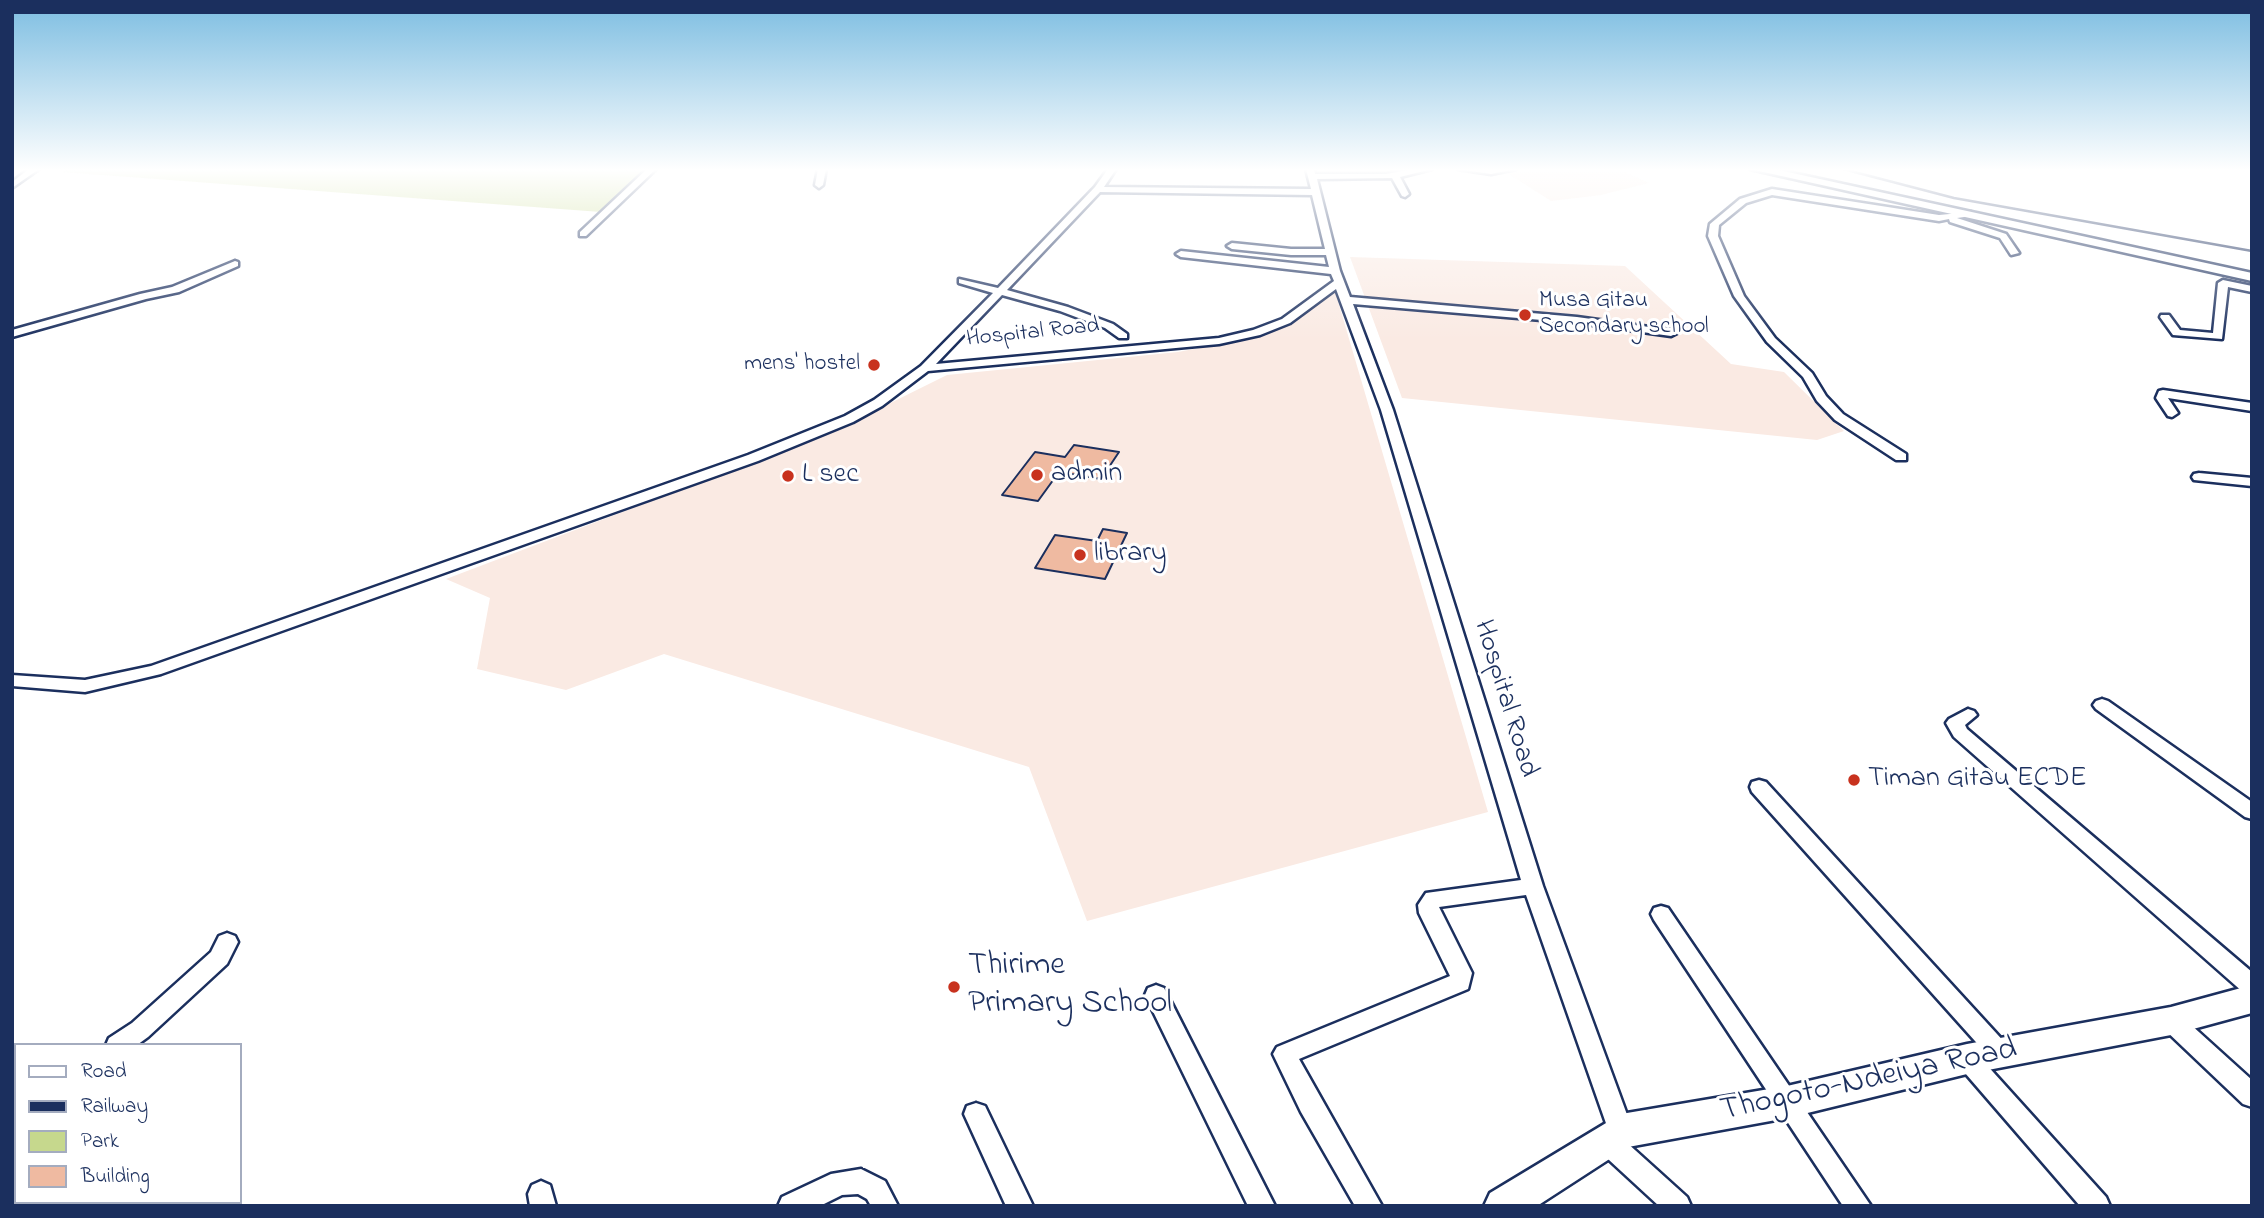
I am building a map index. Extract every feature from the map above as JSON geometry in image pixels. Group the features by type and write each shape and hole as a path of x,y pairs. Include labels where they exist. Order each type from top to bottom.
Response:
{"main road":[{"path":"2016,226 2250,284"},
{"name":"Thogoto-Ndeiya Road","path":"1503,1206 1613,1135 1787,1102 1984,1056 2171,1021 2252,999"}],"street":[{"path":"583,233 591,226"},
{"path":"12,680 85,686 155,670 753,458 849,419 878,403 925,368 1063,226"},
{"name":"Hospital Road","path":"1325,226 1337,277 1387,410 1533,886 1613,1135"},
{"path":"1715,226 1713,236 1739,296 1771,340 1808,375 1821,398 1839,418 1901,457"},
{"path":"1971,226 2003,236 2014,253"},
{"path":"1233,246 1300,253 1331,251"},
{"path":"1181,254 1337,277"},
{"path":"12,334 190,285 234,264"},
{"name":"Hospital Road","path":"925,368 1219,341 1256,333 1286,321 1337,277"},
{"path":"962,281 1073,313 1109,326 1123,336"},
{"path":"2165,317 2177,333 2218,337 2223,283 2250,284 2252,302"},
{"path":"1345,300 1577,320 1671,333"},
{"path":"2172,413 2162,398 2163,394 2252,407"},
{"path":"2199,477 2252,481"},
{"path":"2102,705 2252,812"},
{"path":"1968,715 1955,723 1960,733 2252,986"},
{"path":"1759,787 1984,1056 2097,1206"},
{"path":"1368,1206 1285,1054 1460,982 1461,974 1428,910 1433,899 1533,886"},
{"path":"1661,914 1858,1206"},
{"path":"120,1043 139,1030 219,958 227,942"},
{"path":"1156,995 1262,1206"},
{"path":"2171,1021 2252,1096"},
{"path":"976,1114 1020,1206"},
{"path":"1613,1135 1678,1206"},
{"path":"791,1206 840,1183 861,1181 876,1190 885,1206"}],"shaded area":[{"name":"Musa Gitau Secondary school","path":"1350,257 1625,266 1731,364 1784,372 1844,431 1817,440 1402,398"},
{"path":"1335,291 1488,812 1087,921 1029,767 664,654 566,690 477,669 490,598 446,579 828,434 947,375 1178,352 1267,335"}],"building":[{"name":"admin","path":"1074,445 1119,452 1101,479 1059,472 1038,501 1002,495 1035,452 1065,457"},
{"name":"library","path":"1103,529 1127,533 1105,579 1035,568 1055,535 1097,541"}],"railway":[{"path":"2111,226 2252,251"}],"place":[{"name":"Musa Gitau Secondary school","path":"1525,315"},
{"name":"mens' hostel","path":"874,365"},
{"name":"admin","path":"1037,475"},
{"name":"L sec","path":"788,476"},
{"name":"library","path":"1080,555"},
{"name":"Timan Gitau ECDE","path":"1854,780"},
{"name":"Thirime Primary School","path":"954,987"}]}
